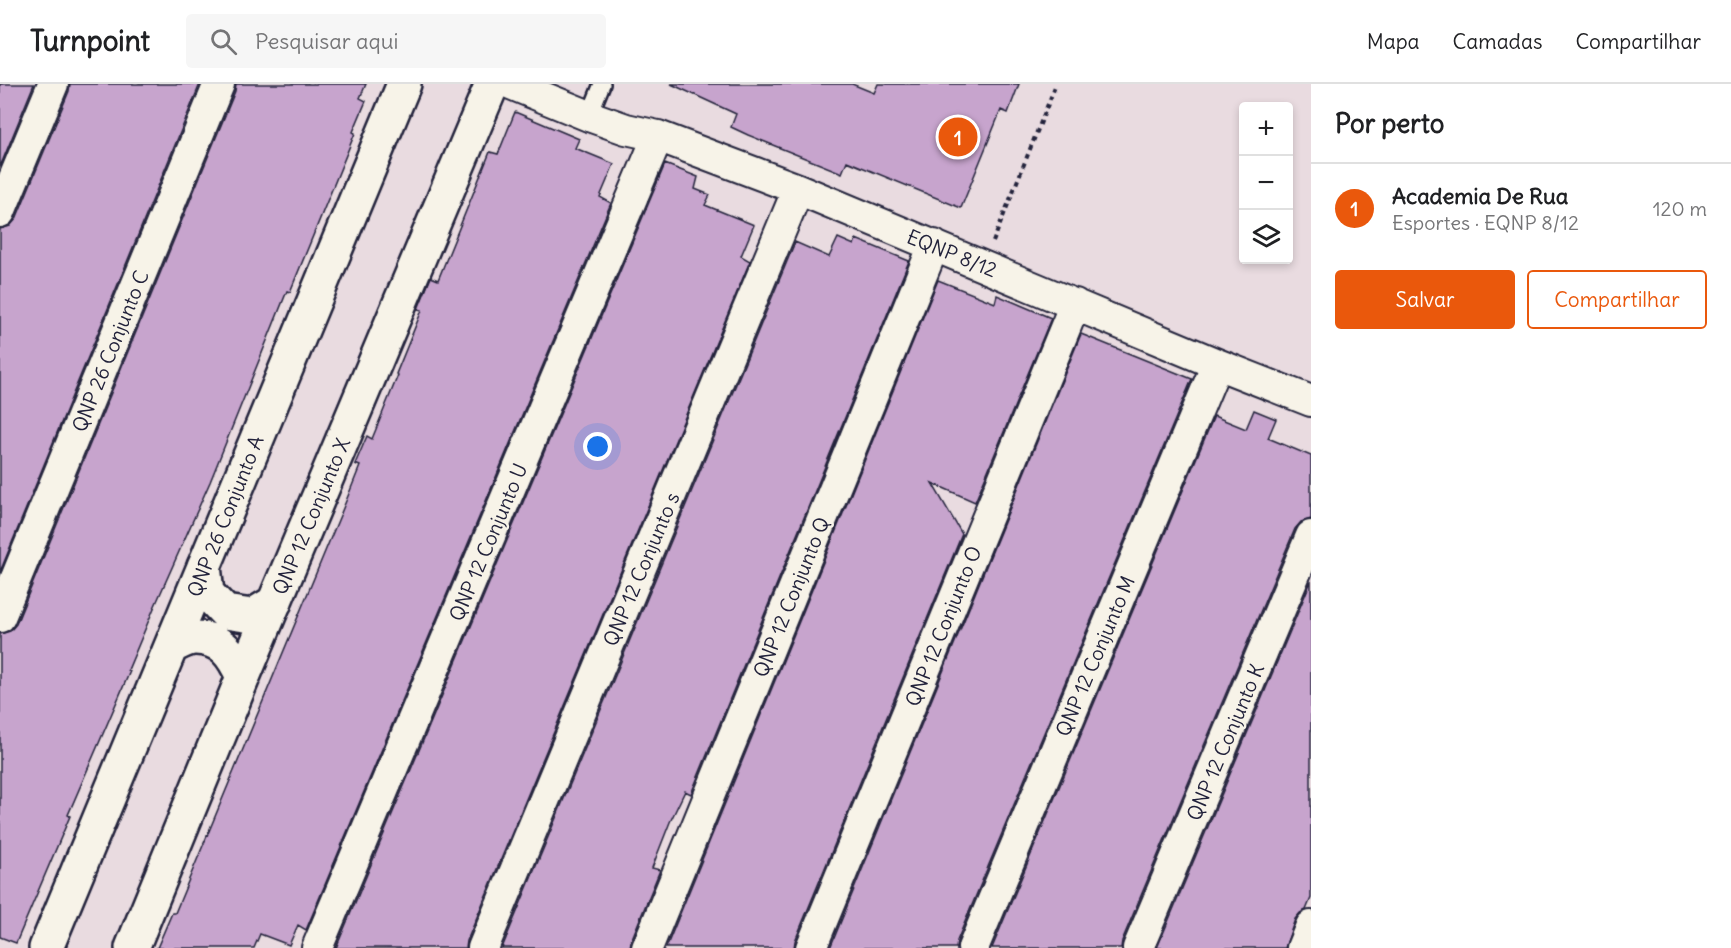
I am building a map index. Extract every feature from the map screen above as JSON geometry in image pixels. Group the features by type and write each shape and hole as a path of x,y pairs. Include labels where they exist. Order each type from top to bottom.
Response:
{"street":[{"path":"0,212 53,84"},
{"name":"QNP 26 Conjunto C","path":"0,617 219,84"},
{"name":"QNP 26 Conjunto A","path":"46,948 404,84"},
{"name":"QNP 12 Conjunto X","path":"132,948 492,84"},
{"name":"EQNP 8/12","path":"511,84 589,116 626,129 658,136 798,189 1311,401"},
{"name":"QNP 12 Conjunto U","path":"317,948 658,136"},
{"name":"QNP 12 Conjunto s","path":"483,948 798,189"},
{"name":"QNP 12 Conjunto Q","path":"647,948 934,245"},
{"name":"QNP 12 Conjunto O","path":"811,948 1075,304"},
{"name":"QNP 12 Conjunto M","path":"973,948 1217,364"},
{"name":"QNP 12 Conjunto K","path":"1138,948 1311,536"},
{"path":"204,566 207,593 225,612 252,616 275,602"},
{"path":"172,646 194,638 216,642 234,657 243,677"},
{"path":"1302,948 1311,926"}],"lane":[{"path":"589,116 602,84"}],"path":[{"path":"984,266 1056,84"}],"building":[{"path":"0,84 34,84 0,167"},
{"path":"70,84 200,84 0,572 0,229 10,226 16,219"},
{"path":"236,84 366,84 360,98 366,101 290,292 287,291 210,482 154,608 128,670 130,671 16,943 0,937 0,634 10,631 16,624"},
{"path":"671,84 852,84 874,93 878,84 1019,84 1008,113 1001,110 961,208 847,161 842,173 748,135 731,127 736,114"},
{"path":"515,112 579,139 575,148 614,164 600,197 611,203 306,930 298,925 289,945 260,934 254,948 157,948 172,913 175,913 346,501 360,466 355,464 367,436 372,439 422,310 418,309 431,277 438,280 490,152 498,154"},
{"path":"665,164 698,177 695,189 710,195 705,205 754,225 741,256 750,261 466,948 336,948"},
{"path":"838,238 854,245 856,239 909,261 691,794 685,791 670,822 652,868 660,870 630,948 502,948 795,242 829,257"},
{"path":"938,280 995,303 997,295 1051,318 975,502 932,483 962,534 794,948 666,948"},
{"path":"1081,334 1192,379 956,948 830,948"},
{"path":"1254,410 1276,419 1268,438 1311,456 1311,519 1301,522 1295,529 1121,948 992,948 1214,416 1246,429"},
{"path":"1311,581 1311,898 1306,910 1295,919 1285,948 1157,948"}],"place":[{"name":"Academia De Rua","path":"958,137"}]}
